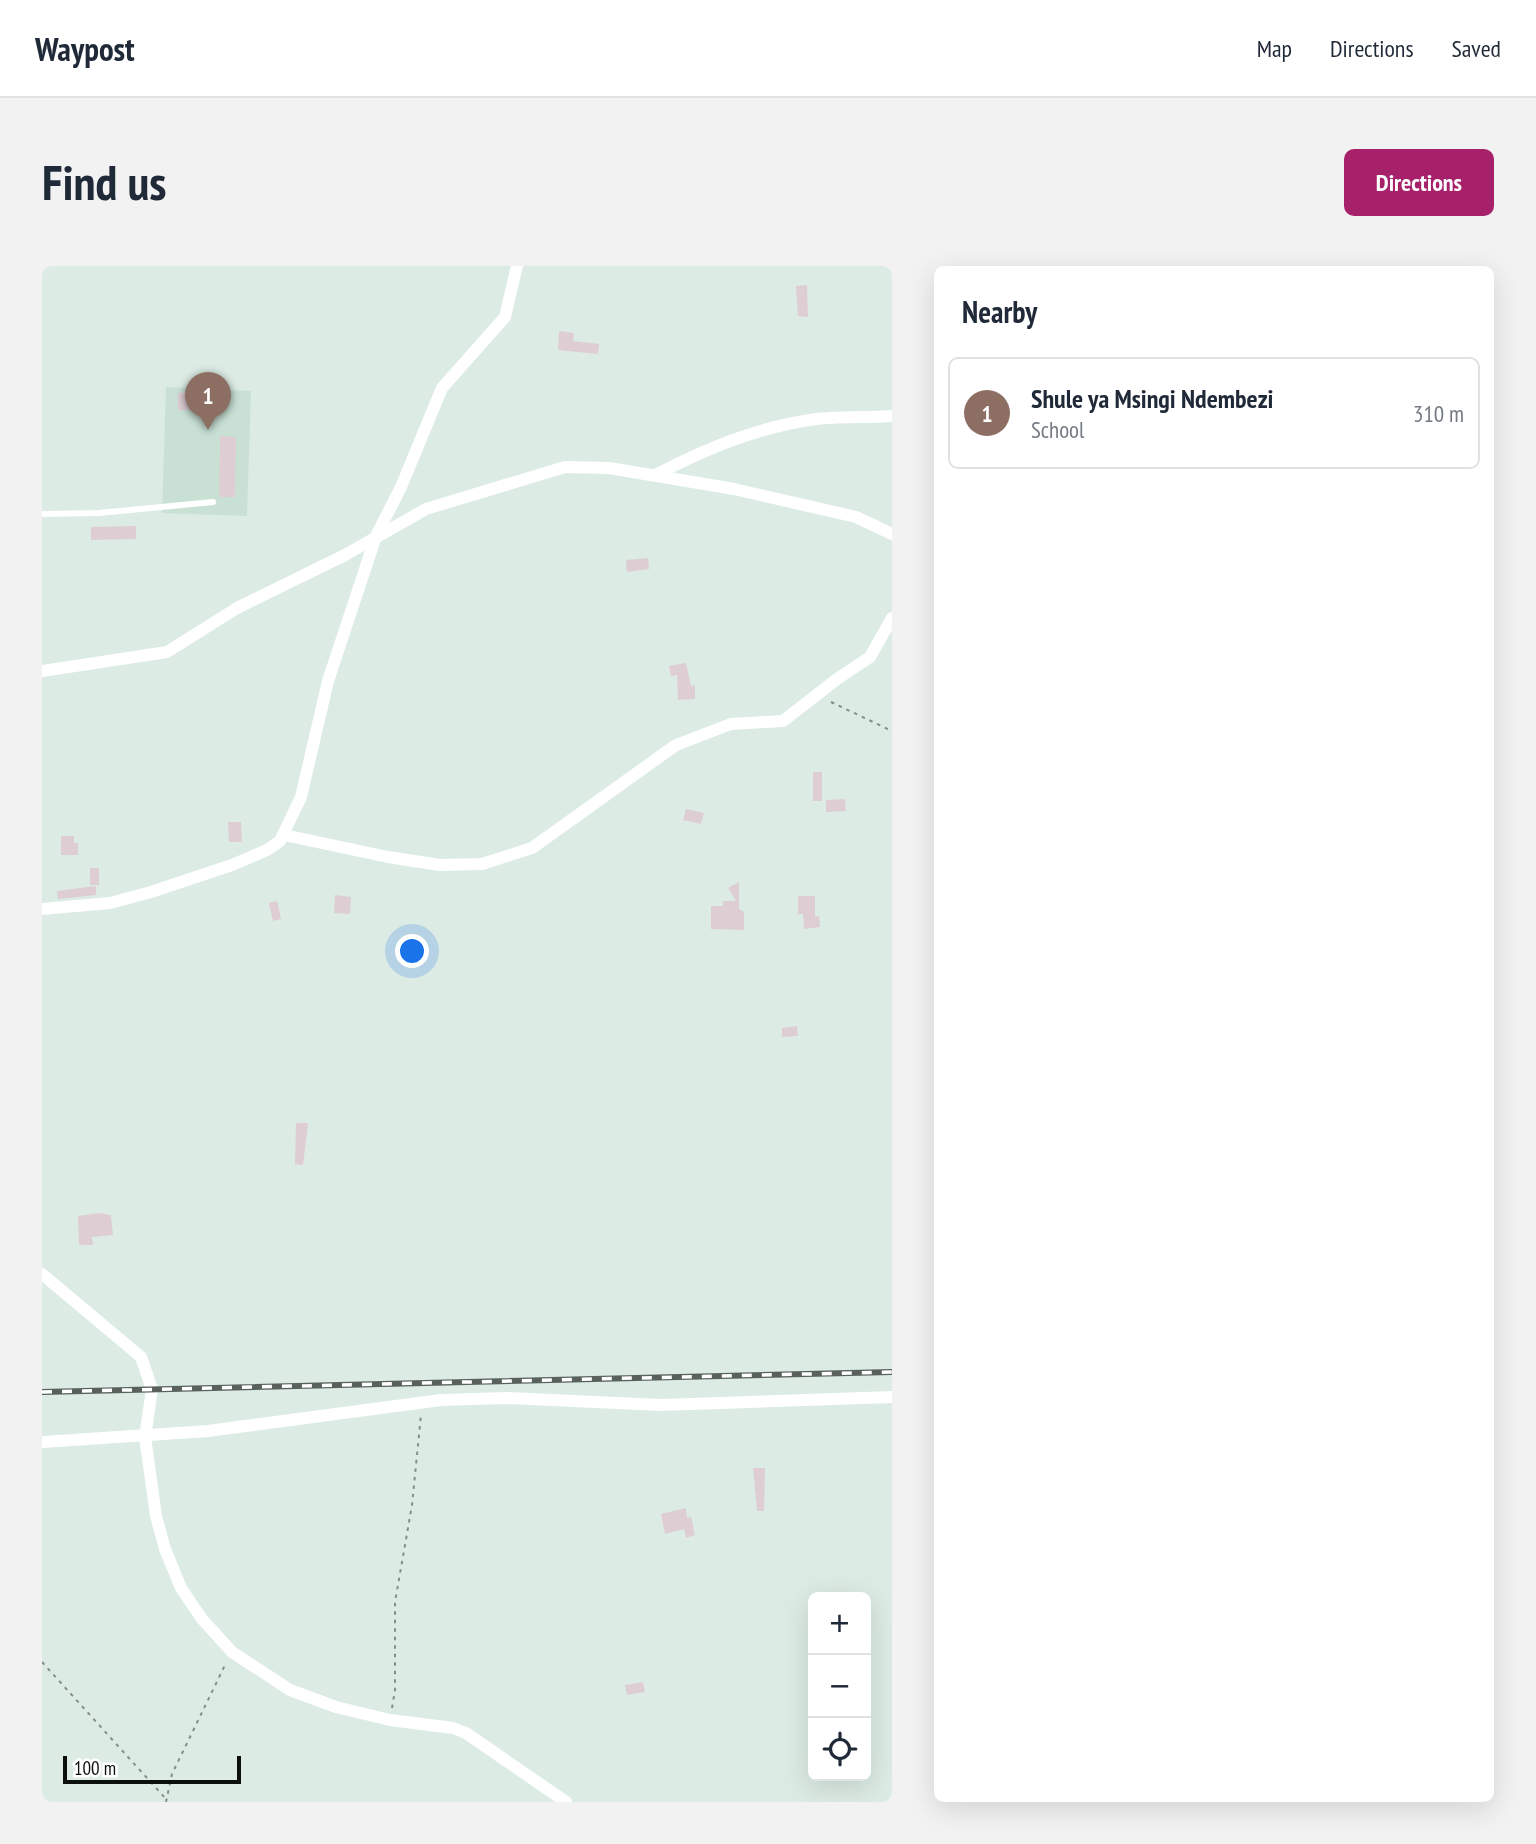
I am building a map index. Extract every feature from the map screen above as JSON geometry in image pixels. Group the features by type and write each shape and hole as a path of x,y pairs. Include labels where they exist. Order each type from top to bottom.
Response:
{"street":[{"path":"42,909 110,903 151,892 257,855 275,846 284,835 301,797 328,681 376,536 401,486 442,388 505,317 517,266"},
{"path":"657,474 695,454 767,428 811,420 892,416"},
{"path":"42,671 167,652 237,608 404,519 450,499 565,467 610,468 657,474 856,517 892,534"},
{"path":"284,835 388,858 440,865 482,864 532,848 676,745 731,724 779,723 875,652 892,618"},
{"path":"42,1274 141,1357 152,1389 145,1437 156,1516 170,1563 181,1588 202,1619 232,1653 290,1689 336,1707 390,1720 453,1728 466,1733 566,1802"},
{"path":"42,1442 145,1437 422,1403 507,1398 661,1405 892,1397"}],"lane":[{"path":"42,514 150,509 213,502"}],"path":[{"path":"817,695 892,731"},
{"path":"390,1720 396,1690 395,1602 412,1505 422,1403"},
{"path":"166,1800 172,1774 232,1653"},
{"path":"42,1662 166,1800"}],"shaded area":[{"path":"166,387 251,391 247,516 162,513"}],"building":[{"path":"807,285 808,317 798,316 796,286"},
{"path":"559,331 574,333 573,341 599,344 598,354 558,350"},
{"path":"178,393 223,393 223,409 178,410"},
{"path":"220,436 236,437 235,497 219,497"},
{"path":"136,526 136,539 91,540 91,527"},
{"path":"648,558 649,569 627,572 626,560"},
{"path":"686,663 691,686 695,685 695,699 678,700 677,675 671,676 669,666"},
{"path":"813,772 822,772 822,801 813,801"},
{"path":"845,799 846,811 826,812 826,800"},
{"path":"686,809 704,813 701,824 683,820"},
{"path":"228,822 241,822 242,842 229,842"},
{"path":"61,836 74,836 74,843 78,843 78,855 61,855"},
{"path":"90,868 99,868 99,885 90,885"},
{"path":"739,882 739,909 744,912 744,930 711,929 711,906 723,906 723,901 736,901 728,888"},
{"path":"96,886 96,895 58,899 57,891"},
{"path":"335,895 351,897 350,914 334,913"},
{"path":"798,896 815,896 815,917 819,916 820,927 804,929 803,914 798,914"},
{"path":"277,901 281,919 273,921 269,903"},
{"path":"797,1026 798,1036 782,1037 782,1028"},
{"path":"296,1123 308,1123 303,1165 295,1164"},
{"path":"99,1213 111,1215 113,1235 92,1237 93,1245 79,1245 78,1216"},
{"path":"753,1468 765,1468 764,1511 757,1511"},
{"path":"686,1508 687,1518 691,1517 695,1535 686,1538 684,1529 665,1534 661,1514"},
{"path":"643,1682 645,1692 627,1695 625,1685"}],"railway":[{"path":"42,1392 892,1372"}],"place":[{"name":"Shule ya Msingi Ndembezi","path":"208,430"}]}
